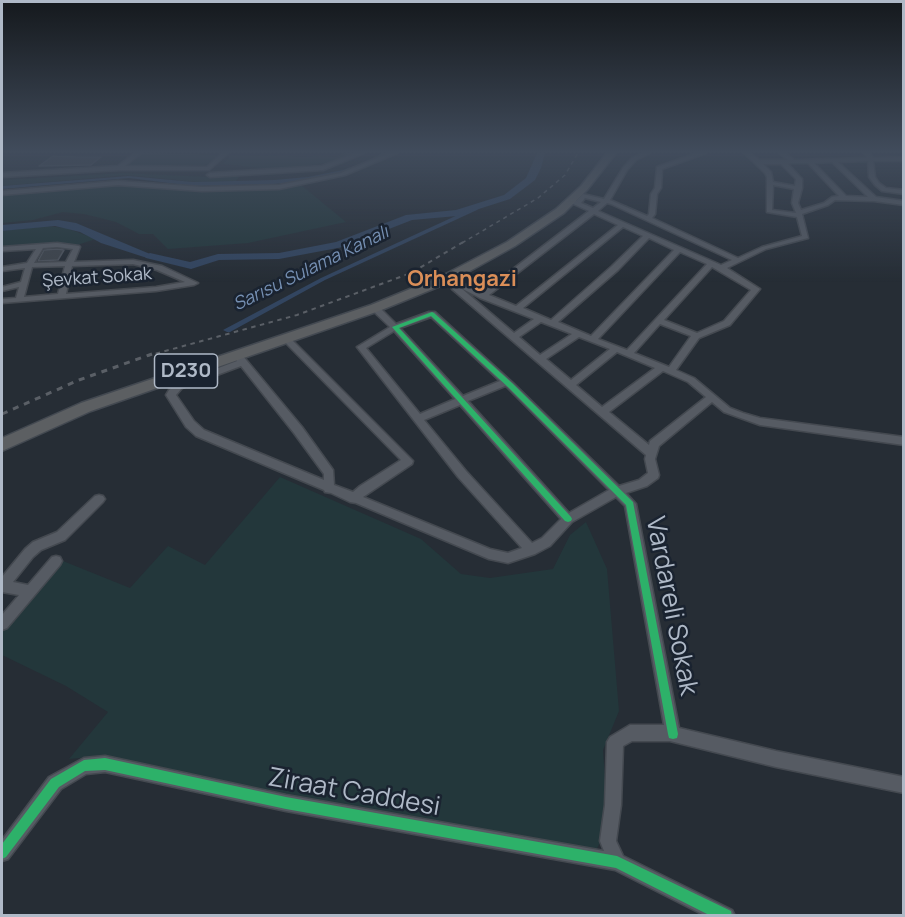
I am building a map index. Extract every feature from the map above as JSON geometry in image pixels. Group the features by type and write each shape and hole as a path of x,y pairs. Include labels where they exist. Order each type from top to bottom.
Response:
{"highway":[{"name":"D230","path":"2,445 86,407 239,358 371,304 433,275 520,227 560,196"},
{"name":"D230","path":"2,433 85,396 446,279 511,244 574,203 579,196"}],"street":[{"path":"574,203 583,196 606,201 737,260"},
{"path":"483,296 606,201 609,196"},
{"path":"648,219 652,214 654,196"},
{"path":"770,196 769,211 799,214 826,204 834,198 874,199 903,203"},
{"path":"721,268 765,248 806,237 795,203 797,196"},
{"path":"871,196 874,199"},
{"path":"890,196 896,202"},
{"path":"574,203 721,268 756,289 727,323 698,336 666,369 602,412"},
{"path":"517,309 623,224"},
{"path":"552,323 615,268 648,235"},
{"path":"20,299 29,265 40,246"},
{"path":"2,249 40,246 77,247 69,264 62,295"},
{"path":"594,339 679,249"},
{"name":"Şevkat Sokak","path":"2,301 146,290 194,283 148,264 112,261 69,264"},
{"path":"2,269 29,265 69,264"},
{"path":"629,353 711,264"},
{"path":"446,279 691,380 728,410 760,421 903,441"},
{"path":"446,279 652,454"},
{"path":"2,289 24,284"},
{"path":"371,304 395,327 568,519"},
{"name":"Vardareli Sokak","path":"395,327 432,314 630,504 674,734"},
{"path":"514,337 542,318"},
{"path":"658,321 698,336"},
{"path":"395,327 361,347 462,474 531,550"},
{"path":"540,359 579,333"},
{"path":"285,338 408,461 364,489 354,499"},
{"path":"570,385 617,348"},
{"path":"329,489 329,473 298,430 239,358 177,387 171,395 190,424 207,438 329,489 489,554 508,558 546,542 568,519 617,491 644,483 654,475 650,459 654,444 661,436 711,398"},
{"path":"419,418 505,382"},
{"path":"30,591 2,586 29,553 38,546 61,536 99,499"},
{"path":"2,624 56,561"},
{"path":"617,862 608,842 613,806 615,742 630,733 674,734 776,759 903,785"},
{"name":"Ziraat Caddesi","path":"2,853 55,783 84,766 105,764 286,803 617,862 726,915"}],"green space":[{"path":"2,196 314,196 346,222 248,243 168,249 153,234 139,234 116,222 84,214 63,212 33,220 2,223"},
{"path":"46,226 66,228 96,239 77,245 2,247 2,231"},
{"path":"280,477 421,539 461,574 490,578 553,569 570,535 586,522 607,569 619,711 603,750 606,793 601,841 596,850 258,790 102,756 69,759 108,712 66,686 2,655 2,629 63,561 130,588 168,546 205,565"}],"water":[{"path":"58,220 76,223 150,254 180,260 162,261 144,257 101,243 80,232 55,226 2,231 2,225"}],"building":[{"path":"44,250 64,250 58,260 38,261"}],"waterway":[{"path":"150,256 191,266 218,257 279,256 339,245 410,217 457,213 509,196"},
{"name":"Sarısu Sulama Kanalı","path":"227,330 323,279 475,209"}],"railway":[{"path":"462,243 541,196"},
{"path":"147,356 297,315 411,273 465,241"},
{"path":"2,414 79,380 152,354"}],"cycle path":[{"path":"568,519 395,327 432,314 510,385 630,504 673,734"},
{"path":"2,853 55,783 84,766 105,764 286,803 617,862 726,916"}],"district":[{"name":"Orhangazi","path":"462,280"}]}
